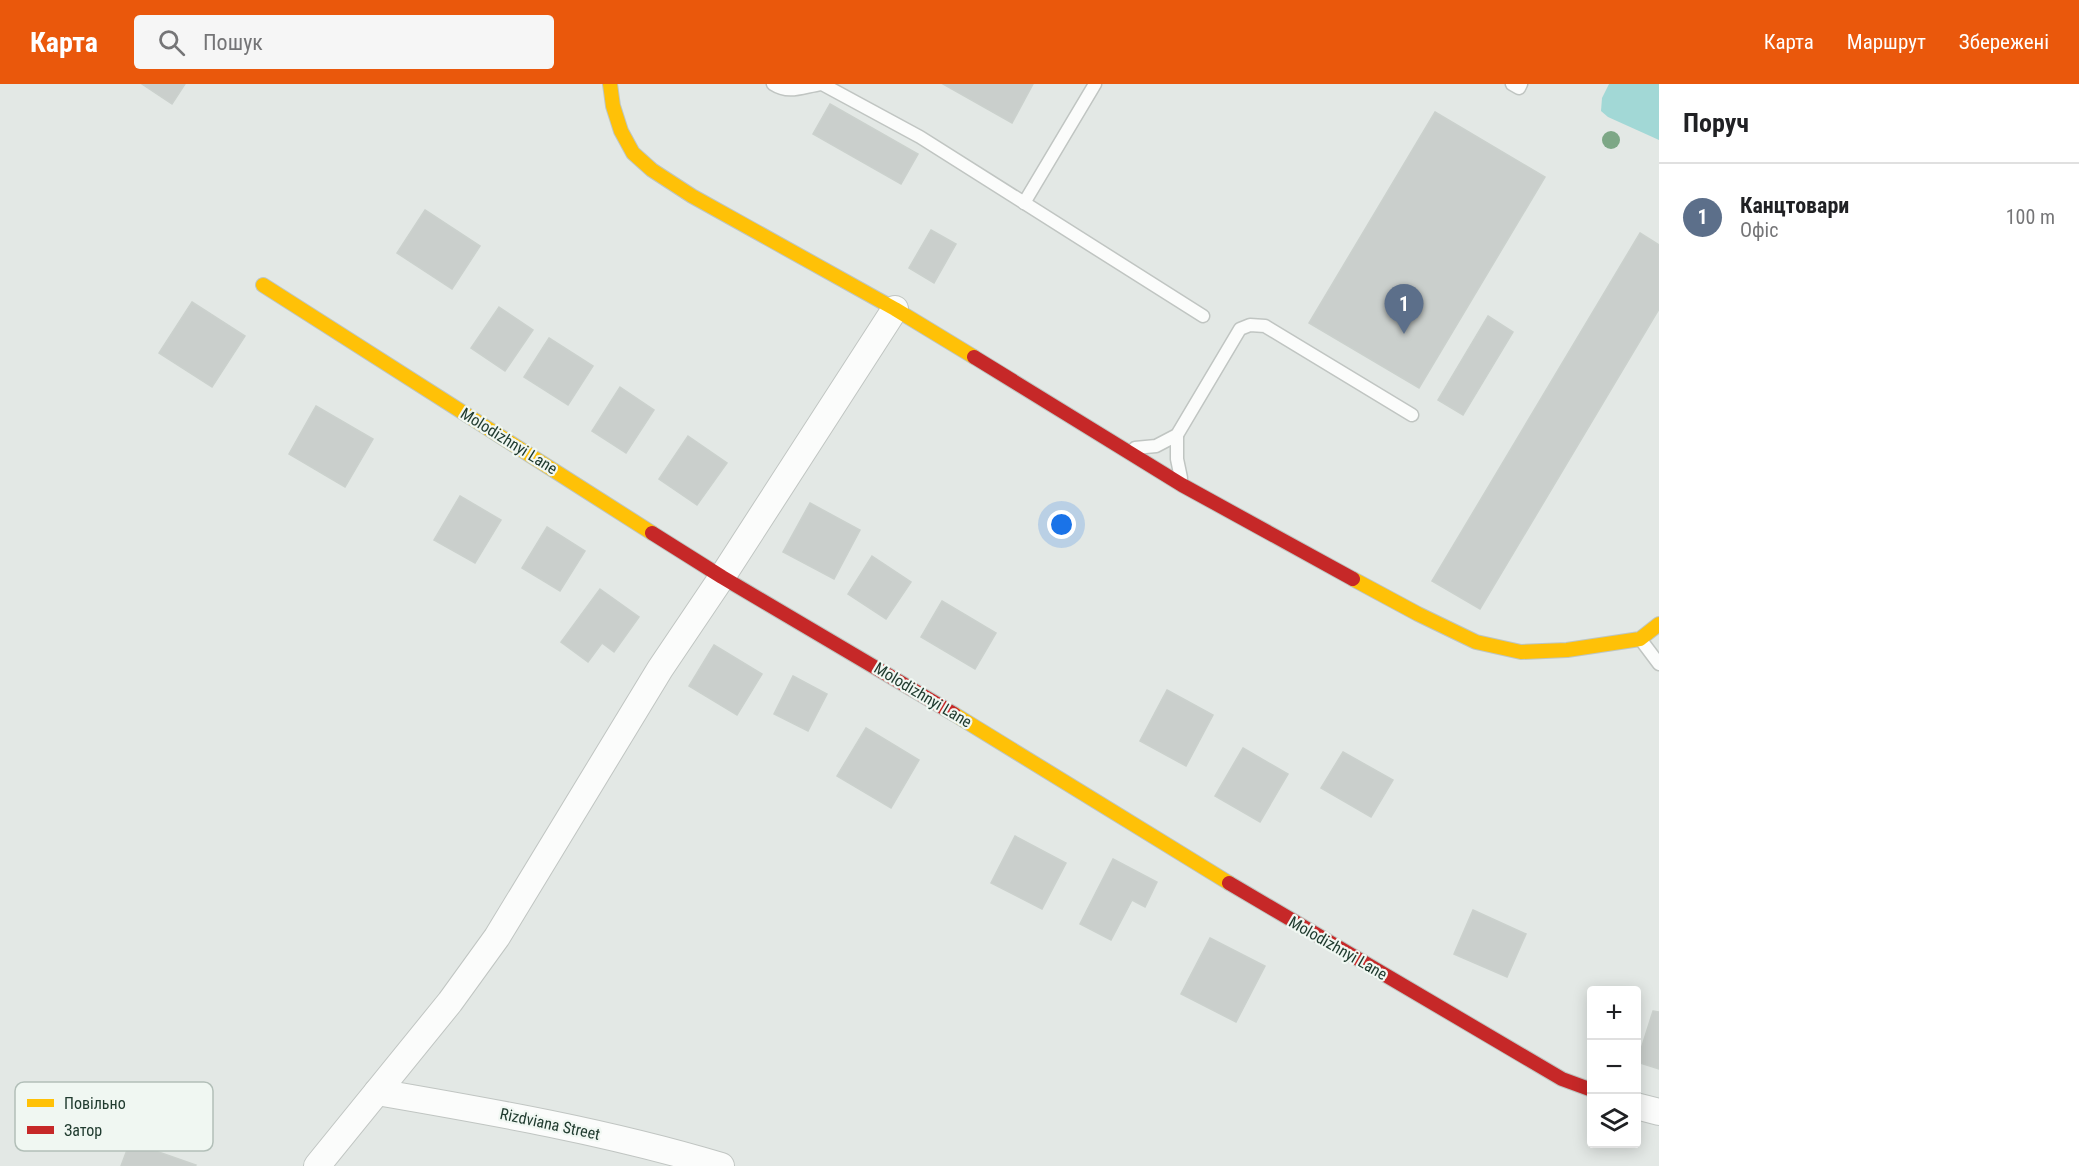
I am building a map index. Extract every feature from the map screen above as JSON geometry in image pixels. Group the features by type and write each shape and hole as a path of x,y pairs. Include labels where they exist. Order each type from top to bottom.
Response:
{"street":[{"path":"610,84 613,106 621,131 633,153 651,170 692,196 895,309 1182,485 1418,614 1476,642 1521,652 1567,650 1641,639 1659,624"},
{"name":"Molodizhnyi Lane","path":"263,285 722,577 896,678 1282,916 1562,1079 1587,1088"},
{"path":"317,1166 450,1002 497,937 660,669 895,309"},
{"name":"Rizdviana Street","path":"377,1092 537,1120 657,1147 721,1166"},
{"path":"1641,1107 1659,1112"}],"lane":[{"path":"773,84 781,89 795,91 807,86 822,84 920,137 1203,316"},
{"path":"1024,203 1095,84"},
{"path":"1512,84 1519,88 1521,84"},
{"path":"1182,485 1177,459 1177,435 1240,329 1250,325 1265,326 1412,415"},
{"path":"1122,448 1156,446 1177,435"},
{"path":"1641,639 1659,664"}],"water":[{"path":"1609,84 1659,84 1659,140 1608,117 1601,111 1602,98"}],"building":[{"path":"142,84 185,84 172,104"},
{"path":"943,84 1033,84 1012,123"},
{"path":"830,104 918,154 901,184 813,134"},
{"path":"1435,112 1545,177 1419,388 1309,323"},
{"path":"425,210 480,246 452,289 397,253"},
{"path":"931,230 956,244 934,283 909,268"},
{"path":"1640,233 1659,245 1659,309 1480,609 1432,581"},
{"path":"192,302 245,336 212,387 159,353"},
{"path":"499,307 533,330 505,371 471,348"},
{"path":"1488,316 1513,332 1463,415 1438,400"},
{"path":"549,338 593,366 568,405 524,377"},
{"path":"620,387 654,410 626,453 592,431"},
{"path":"316,406 373,439 345,487 289,454"},
{"path":"688,436 727,463 697,505 659,479"},
{"path":"460,496 501,520 475,563 434,540"},
{"path":"810,503 860,530 834,579 783,552"},
{"path":"547,527 585,551 560,591 522,568"},
{"path":"872,556 911,582 886,619 848,594"},
{"path":"600,589 639,617 614,652 602,643 588,662 561,642"},
{"path":"942,601 996,633 975,669 921,637"},
{"path":"714,645 762,674 737,715 689,686"},
{"path":"793,676 827,694 808,731 774,714"},
{"path":"1167,690 1213,715 1186,766 1140,741"},
{"path":"866,728 919,760 891,808 837,776"},
{"path":"1243,748 1288,774 1260,822 1215,796"},
{"path":"1343,752 1393,780 1371,817 1321,788"},
{"path":"1015,836 1066,863 1042,909 991,883"},
{"path":"1113,859 1157,882 1145,907 1132,900 1111,940 1080,924"},
{"path":"1473,910 1526,934 1507,977 1454,954"},
{"path":"1210,938 1265,966 1236,1022 1181,994"},
{"path":"1653,1011 1659,1012 1659,1069 1641,1063 1641,1049"},
{"path":"127,1151 156,1151 196,1165 195,1166 121,1166"}],"traffic: slow":[{"path":"610,84 613,106 621,131 633,153 652,170 692,196 895,309 974,357"},
{"path":"263,285 652,533"},
{"path":"1353,579 1476,642 1521,652 1567,650 1640,639 1659,624"},
{"path":"954,714 1229,883"}],"traffic: jam":[{"path":"974,357 1182,485 1353,579"},
{"path":"652,533 954,714"},
{"path":"1229,883 1562,1079 1587,1088"}],"place":[{"name":"Канцтовари","path":"1404,334"}]}
